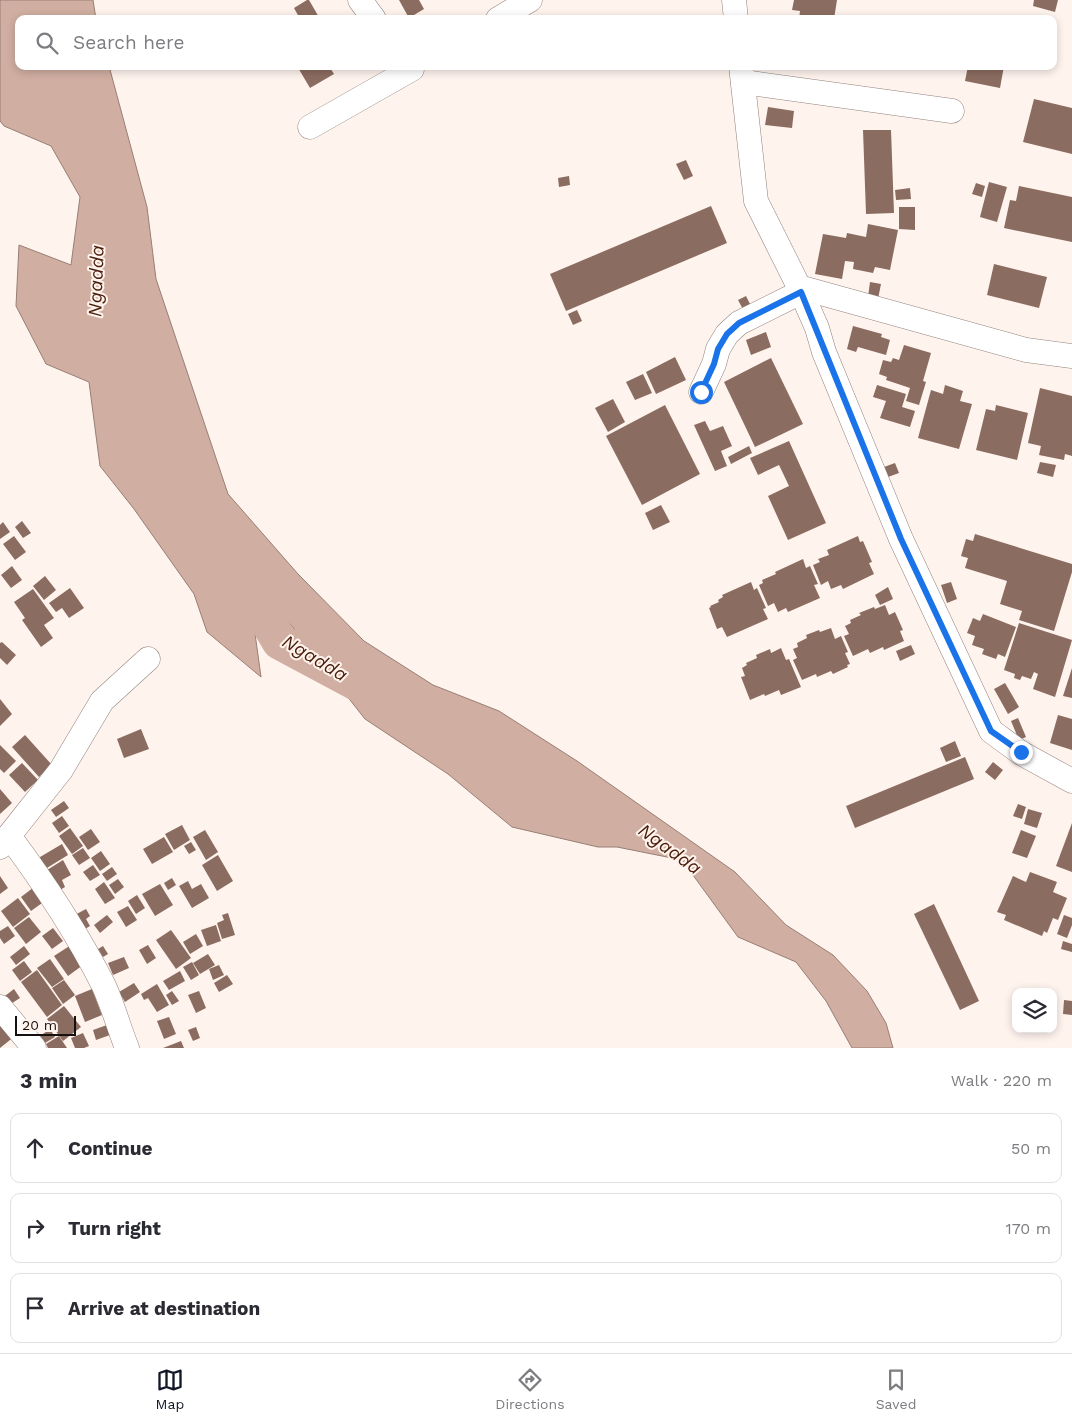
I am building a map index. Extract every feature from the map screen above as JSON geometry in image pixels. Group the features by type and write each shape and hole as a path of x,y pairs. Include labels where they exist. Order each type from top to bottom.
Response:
{"street":[{"path":"360,0 371,15"},
{"path":"505,15 530,0"},
{"path":"734,0 736,15"},
{"path":"310,127 408,70"},
{"path":"952,111 742,74 756,201 800,289 901,539 991,731 1021,752 1072,781"},
{"path":"701,392 714,364 718,349 727,334 739,323 800,289 1026,350 1072,356"},
{"path":"127,1048 105,988 73,930 34,870 5,842 61,770 102,701 148,659"},
{"path":"0,1006 34,1048"}],"water":[{"path":"0,0 93,0 95,15 15,15 15,70 110,70 147,207 156,279 228,494 298,574 364,641 433,685 499,711 577,761 735,872 786,925 833,955 867,991 886,1023 893,1048 852,1048 826,1001 796,962 738,937 682,860 617,847 598,847 512,827 448,774 365,719 246,568 261,677 207,632 194,594 134,509 100,466 89,382 46,364 16,306 19,245 71,265 80,197 51,146 4,126 0,121"}],"building":[{"path":"309,0 318,15 298,15 294,8"},
{"path":"399,0 419,0 424,9 414,15 407,15"},
{"path":"794,0 837,0 835,15 800,15 800,11 792,10"},
{"path":"1034,0 1058,0 1055,12 1033,6"},
{"path":"299,70 332,70 334,74 310,88"},
{"path":"967,70 1003,70 1000,88 965,81"},
{"path":"1034,99 1072,108 1072,154 1023,142"},
{"path":"768,107 794,111 792,128 765,125"},
{"path":"863,130 891,130 894,213 866,214"},
{"path":"686,160 693,176 684,180 676,164"},
{"path":"569,176 570,185 559,187 558,178"},
{"path":"989,182 1007,187 997,222 980,217"},
{"path":"976,183 985,186 982,197 972,194"},
{"path":"1019,186 1072,197 1072,242 1004,228 1010,200 1016,201"},
{"path":"910,188 911,199 896,200 895,190"},
{"path":"711,206 727,243 566,311 550,274"},
{"path":"899,207 915,207 915,230 899,229"},
{"path":"868,224 898,230 890,270 875,267 873,273 853,269 854,262 845,261 842,279 815,274 823,234 846,238 847,233 866,237"},
{"path":"994,264 1047,277 1039,308 987,295"},
{"path":"870,282 881,284 878,299 868,297"},
{"path":"746,296 753,310 745,313 738,300"},
{"path":"577,310 582,321 573,325 568,314"},
{"path":"853,326 882,334 881,337 890,340 886,355 858,347 856,352 847,349"},
{"path":"766,332 771,347 751,355 746,340"},
{"path":"904,345 931,353 923,381 926,382 919,405 906,401 910,388 886,380 887,377 879,374 883,360 891,362 893,358 899,360"},
{"path":"675,357 686,380 656,394 646,372"},
{"path":"771,358 803,424 755,447 724,382"},
{"path":"643,374 652,393 635,400 626,382"},
{"path":"877,385 906,394 902,407 915,411 910,427 880,418 886,401 873,397"},
{"path":"945,385 963,391 960,401 972,404 959,449 918,438 931,390 943,394"},
{"path":"1040,388 1072,396 1072,456 1065,454 1064,460 1039,455 1041,446 1028,443"},
{"path":"613,399 625,422 608,432 595,408"},
{"path":"665,405 700,474 642,505 606,436"},
{"path":"996,405 1028,413 1017,460 976,450 986,409 995,411"},
{"path":"705,421 710,431 723,426 732,446 721,451 727,466 715,471 694,425"},
{"path":"789,441 826,523 788,540 768,496 789,486 779,465 758,475 750,458"},
{"path":"749,446 752,453 731,464 728,457"},
{"path":"1040,462 1056,465 1053,477 1037,473"},
{"path":"895,463 899,473 888,477 884,467"},
{"path":"661,505 670,522 653,530 645,513"},
{"path":"22,521 31,533 23,538 15,527"},
{"path":"3,522 10,532 0,539 0,525"},
{"path":"975,534 1072,564 1072,572 1054,631 1019,620 1022,611 1000,604 1007,581 965,568 968,558 961,556 966,539 973,541"},
{"path":"14,536 26,552 15,560 3,544"},
{"path":"858,536 860,542 863,541 872,562 869,563 874,574 843,589 841,585 831,589 828,581 821,585 813,565 820,562 818,559 829,555 827,550"},
{"path":"803,559 806,568 810,566 818,584 814,585 820,598 788,612 786,608 778,612 774,603 768,606 759,585 763,583 762,580"},
{"path":"12,566 22,580 11,588 1,575"},
{"path":"45,576 56,590 44,600 33,586"},
{"path":"751,582 754,590 757,588 766,608 763,609 768,619 727,637 722,627 717,629 709,608 719,602 718,600 723,597 722,595"},
{"path":"951,582 957,599 947,603 941,585"},
{"path":"888,587 893,599 880,605 875,595"},
{"path":"70,588 84,608 69,618 62,608 56,612 49,603"},
{"path":"33,589 54,618 44,625 53,638 41,647 22,620 25,618 14,602"},
{"path":"885,605 889,615 895,612 903,630 900,631 904,641 884,650 883,647 870,653 868,649 853,656 844,636 849,634 845,626 851,623 850,620 861,615 859,613"},
{"path":"983,614 1016,627 1005,657 998,654 996,659 982,654 984,649 972,645 975,636 967,633 973,618 980,621"},
{"path":"1019,623 1072,640 1055,697 1033,689 1038,674 1034,672 1031,679 1022,676 1020,680 1014,678 1015,674 1004,670"},
{"path":"831,628 835,639 841,636 848,652 845,653 850,664 847,665 848,667 833,674 831,671 817,677 816,674 802,680 793,660 797,658 793,649 798,647 797,643 807,638 806,635"},
{"path":"2,642 16,655 7,665 0,658 0,643"},
{"path":"911,645 915,654 900,661 896,651"},
{"path":"781,648 786,660 789,659 801,687 781,695 779,690 750,700 741,677 745,676 742,668 747,665 746,663 757,658 756,655 770,649 771,653"},
{"path":"1072,668 1072,698 1063,696"},
{"path":"1005,683 1019,707 1008,714 994,689"},
{"path":"0,699 12,714 0,726"},
{"path":"1058,715 1072,719 1072,750 1050,743"},
{"path":"1018,718 1026,737 1019,740 1011,721"},
{"path":"141,729 149,749 124,758 117,739"},
{"path":"25,735 52,765 39,777 12,747"},
{"path":"955,741 961,756 946,762 940,748"},
{"path":"0,745 16,761 4,773 0,769"},
{"path":"965,757 974,779 855,828 846,806"},
{"path":"993,762 1003,770 995,780 985,772"},
{"path":"22,763 38,780 25,792 9,775"},
{"path":"0,789 12,803 0,814"},
{"path":"64,801 69,808 56,817 51,810"},
{"path":"1018,804 1026,807 1022,819 1013,816"},
{"path":"1028,809 1042,813 1037,828 1024,824"},
{"path":"62,816 69,826 59,833 52,823"},
{"path":"1072,823 1072,872 1056,866"},
{"path":"182,825 190,840 174,850 165,834"},
{"path":"70,828 83,846 72,854 59,836"},
{"path":"91,829 100,842 88,850 79,837"},
{"path":"205,830 218,852 206,860 193,837"},
{"path":"1021,830 1036,836 1027,858 1012,853"},
{"path":"164,837 173,852 152,864 143,849"},
{"path":"191,842 196,850 189,854 184,846"},
{"path":"62,844 68,855 42,871 35,860"},
{"path":"83,848 90,858 79,865 72,855"},
{"path":"101,851 110,864 100,871 91,858"},
{"path":"218,855 233,881 217,891 202,865"},
{"path":"63,860 71,875 62,880 65,887 55,893 44,872"},
{"path":"93,865 100,875 90,881 83,872"},
{"path":"112,867 117,874 107,881 102,874"},
{"path":"1030,872 1057,882 1053,892 1067,898 1058,920 1053,918 1047,933 1044,931 1042,936 1004,920 1006,915 997,912 1013,876 1026,882"},
{"path":"0,876 8,888 0,894"},
{"path":"172,878 176,885 168,890 164,883"},
{"path":"118,879 124,887 115,894 109,885"},
{"path":"188,881 192,889 201,884 209,898 192,908 179,886"},
{"path":"104,882 115,898 105,904 95,889"},
{"path":"38,884 49,898 31,911 21,897"},
{"path":"160,884 173,905 155,916 142,894"},
{"path":"137,895 145,908 136,914 128,901"},
{"path":"18,898 30,914 13,927 1,911"},
{"path":"934,904 979,1001 960,1010 914,914"},
{"path":"128,906 137,920 126,927 117,912"},
{"path":"86,909 90,916 86,919 90,926 80,932 71,917"},
{"path":"228,913 235,935 222,939 217,923 224,920 222,915"},
{"path":"107,915 113,922 100,933 94,925"},
{"path":"1064,915 1072,918 1072,925 1067,938 1057,934"},
{"path":"29,917 41,932 26,944 14,928"},
{"path":"216,925 221,941 207,946 201,930"},
{"path":"8,926 15,936 4,944 0,938 0,931"},
{"path":"53,928 63,941 52,949 42,936"},
{"path":"171,930 191,958 176,969 156,940"},
{"path":"196,934 203,946 190,954 183,942"},
{"path":"1063,941 1072,944 1072,952 1061,949"},
{"path":"71,945 83,965 68,976 54,956"},
{"path":"148,945 156,958 147,964 139,950"},
{"path":"24,946 30,954 16,965 10,957"},
{"path":"103,946 108,954 103,957 98,949"},
{"path":"208,954 215,965 200,974 193,963"},
{"path":"124,957 129,968 113,975 108,963"},
{"path":"50,959 64,979 52,987 37,968"},
{"path":"24,961 32,972 20,981 12,970"},
{"path":"192,962 199,975 191,980 183,967"},
{"path":"219,965 224,975 213,980 209,969"},
{"path":"37,970 62,1005 47,1017 21,982"},
{"path":"180,971 185,981 169,990 163,981"},
{"path":"227,975 233,984 219,992 214,983"},
{"path":"64,980 75,995 63,1004 52,988"},
{"path":"134,983 140,992 125,1002 119,992"},
{"path":"157,984 169,1005 157,1012 148,998 144,1000 141,994"},
{"path":"14,989 20,998 6,1007 1,999"},
{"path":"92,989 102,1015 85,1022 75,996"},
{"path":"172,991 179,1001 172,1005 166,995"},
{"path":"199,991 206,1008 196,1013 188,995"},
{"path":"1064,1000 1072,1001 1072,1015 1063,1014"},
{"path":"64,1006 81,1027 63,1041 47,1019"},
{"path":"0,1017 15,1036 0,1048"},
{"path":"169,1017 176,1034 164,1039 157,1021"},
{"path":"107,1025 110,1035 96,1040 93,1030"},
{"path":"196,1027 200,1038 193,1041 188,1030"},
{"path":"50,1029 55,1037 45,1043 40,1036"},
{"path":"83,1033 89,1046 75,1048 71,1038"},
{"path":"59,1036 67,1048 48,1048 46,1044"},
{"path":"181,1041 184,1048 163,1048"}],"waterway":[{"name":"Ngadda","path":"223,546 280,642 366,688"}],"route":[{"path":"701,392 714,364 718,349 727,334 739,323 801,292 901,539 991,731 1021,752"}]}
